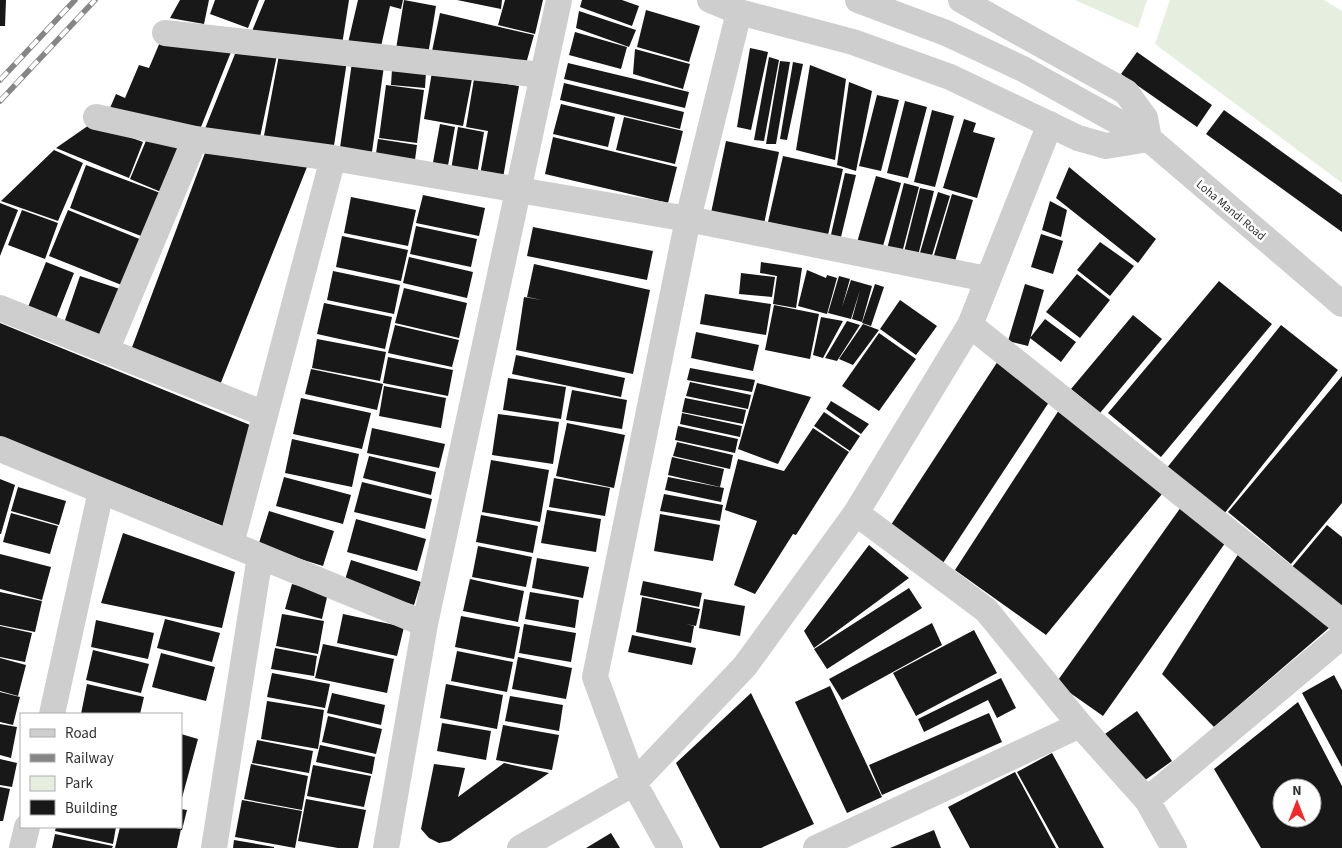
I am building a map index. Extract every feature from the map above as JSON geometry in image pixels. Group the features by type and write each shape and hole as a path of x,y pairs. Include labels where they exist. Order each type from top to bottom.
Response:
{"street":[{"path":"386,848 425,624 559,0"},
{"path":"710,0 739,12 862,45 950,77 1078,138 1106,146 1149,139 1145,118 1126,92 961,0"},
{"name":"Loha Mandi Road","path":"858,0 946,33 1023,69 1149,139 1342,304"},
{"path":"670,848 634,783 595,677 688,219 739,12"},
{"path":"165,33 542,75"},
{"path":"96,117 196,139 333,158 688,219 987,279"},
{"path":"520,848 634,783 744,666 856,513 970,325 1050,124"},
{"path":"106,351 196,139"},
{"path":"231,544 333,158"},
{"path":"0,308 265,414"},
{"path":"970,325 1342,622"},
{"path":"0,449 425,624"},
{"path":"52,713 101,491"},
{"path":"856,513 986,610 1080,725 1147,800 1174,848"},
{"path":"214,848 260,556"},
{"path":"1147,800 1342,636"},
{"path":"816,848 1080,725"},
{"path":"22,848 27,828"}],"green space":[{"path":"1075,0 1147,0 1138,28"},
{"path":"1170,0 1324,0 1342,11 1342,183 1155,44"}],"building":[{"path":"0,0 6,0 5,26 0,26"},
{"path":"180,0 209,0 204,24 170,18"},
{"path":"215,0 259,0 248,28 210,14"},
{"path":"265,0 349,0 342,45 252,31"},
{"path":"358,0 403,0 401,9 390,6 380,51 348,43"},
{"path":"404,0 436,6 428,55 396,49"},
{"path":"457,0 502,0 501,9"},
{"path":"505,0 543,0 535,34 498,25"},
{"path":"582,0 622,0 639,6 632,26 580,7"},
{"path":"646,10 700,26 689,62 637,47"},
{"path":"579,11 636,30 629,47 576,28"},
{"path":"440,13 534,35 524,71 431,56"},
{"path":"575,32 627,47 621,69 569,55"},
{"path":"160,42 231,52 199,132 107,115 116,94 125,98 139,65 149,68"},
{"path":"750,48 768,52 751,130 737,127"},
{"path":"237,49 277,55 259,142 202,136"},
{"path":"635,49 690,64 683,89 633,74"},
{"path":"1137,52 1212,105 1197,127 1121,74"},
{"path":"279,55 347,61 333,152 263,141"},
{"path":"769,57 779,60 764,141 754,140"},
{"path":"780,61 790,62 776,144 766,144"},
{"path":"352,62 384,66 371,159 339,155"},
{"path":"793,62 803,64 787,140 780,139"},
{"path":"568,63 689,92 685,108 564,79"},
{"path":"810,65 846,79 835,160 796,150"},
{"path":"392,69 426,72 425,88 391,85"},
{"path":"432,72 472,79 463,126 424,119"},
{"path":"474,79 519,86 503,178 480,175 488,131 466,127"},
{"path":"849,82 872,91 856,171 837,165"},
{"path":"564,83 684,112 680,129 560,100"},
{"path":"386,85 424,90 417,143 379,138"},
{"path":"877,95 899,100 881,171 859,166"},
{"path":"905,101 927,107 908,178 887,173"},
{"path":"561,104 615,117 608,147 553,134"},
{"path":"932,110 954,116 935,187 914,182"},
{"path":"1224,110 1342,195 1342,232 1206,134"},
{"path":"624,117 683,131 675,164 616,150"},
{"path":"964,119 976,123 973,132 995,138 977,198 943,188"},
{"path":"92,123 143,142 129,178 56,148"},
{"path":"440,124 455,127 447,171 432,168"},
{"path":"458,127 484,132 477,175 451,170"},
{"path":"148,136 179,148 161,192 130,179"},
{"path":"553,137 677,167 668,203 545,174"},
{"path":"378,139 417,145 414,167 375,161"},
{"path":"726,141 779,152 764,224 711,213"},
{"path":"54,150 83,163 58,221 1,201"},
{"path":"205,153 307,167 220,385 131,350"},
{"path":"783,156 843,169 828,235 768,222"},
{"path":"86,165 163,194 146,238 70,208"},
{"path":"1069,167 1156,239 1138,263 1056,198"},
{"path":"845,173 856,175 840,241 830,239"},
{"path":"876,176 901,183 881,253 856,246"},
{"path":"904,183 919,187 901,257 886,253"},
{"path":"920,188 934,191 917,260 903,256"},
{"path":"938,192 950,196 931,259 919,256"},
{"path":"952,194 973,200 953,268 932,262"},
{"path":"423,195 485,208 479,236 416,223"},
{"path":"351,197 416,210 408,246 344,233"},
{"path":"1050,201 1067,210 1061,237 1042,230"},
{"path":"0,203 18,210 0,256"},
{"path":"22,210 58,223 45,259 8,245"},
{"path":"68,210 142,240 124,286 49,256"},
{"path":"416,226 477,239 471,267 410,254"},
{"path":"533,227 653,251 647,280 527,256"},
{"path":"1041,234 1063,241 1053,274 1031,267"},
{"path":"342,236 408,250 401,281 336,267"},
{"path":"1100,242 1134,266 1110,296 1077,270"},
{"path":"409,257 473,272 467,298 403,283"},
{"path":"46,262 74,273 54,324 26,312"},
{"path":"761,262 802,268 796,308 773,304 777,276 760,273"},
{"path":"534,264 650,290 633,374 516,350 524,297 542,300 527,297"},
{"path":"807,270 826,278 827,275 837,278 827,314 798,306"},
{"path":"333,271 400,285 394,314 327,300"},
{"path":"741,273 775,277 772,297 739,294"},
{"path":"1077,274 1110,300 1080,338 1046,312"},
{"path":"80,276 123,290 107,340 63,326"},
{"path":"839,276 850,279 842,307 851,280 872,286 862,322 852,319 860,290 851,319 828,313"},
{"path":"1219,281 1272,324 1161,457 1108,413"},
{"path":"875,284 884,287 871,326 862,323"},
{"path":"1025,284 1044,290 1028,346 1008,341"},
{"path":"404,288 467,303 459,338 395,323"},
{"path":"705,294 771,304 766,335 700,324"},
{"path":"900,300 937,326 916,355 880,329"},
{"path":"324,303 392,317 385,349 317,334"},
{"path":"774,305 819,314 810,359 765,350"},
{"path":"1133,315 1162,339 1100,413 1071,389"},
{"path":"821,317 843,321 823,358 813,355"},
{"path":"1045,319 1076,342 1061,362 1030,338"},
{"path":"847,321 860,325 837,361 825,358"},
{"path":"0,323 250,425 223,526 0,437"},
{"path":"863,324 879,330 853,365 839,359"},
{"path":"395,325 459,340 452,367 388,353"},
{"path":"1281,325 1338,370 1224,514 1166,469"},
{"path":"696,332 759,345 753,371 691,358"},
{"path":"879,333 916,359 879,411 842,386"},
{"path":"317,339 386,352 380,381 312,368"},
{"path":"516,355 625,378 621,397 512,374"},
{"path":"388,357 453,370 448,396 383,383"},
{"path":"998,361 1053,396 943,563 889,528"},
{"path":"690,368 755,380 752,392 687,380"},
{"path":"311,369 383,384 377,410 305,394"},
{"path":"1342,376 1342,503 1291,564 1228,512"},
{"path":"508,378 566,387 561,419 503,410"},
{"path":"690,382 751,395 748,409 686,396"},
{"path":"757,383 811,397 778,464 738,449"},
{"path":"384,386 446,398 441,428 379,416"},
{"path":"572,390 627,400 622,429 566,420"},
{"path":"301,398 371,413 362,449 293,434"},
{"path":"685,398 746,410 743,424 682,412"},
{"path":"831,401 869,424 861,434 826,409"},
{"path":"1059,410 1162,494 1046,635 955,570"},
{"path":"824,412 860,436 850,451 814,426"},
{"path":"682,413 742,426 740,437 680,424"},
{"path":"498,414 559,422 553,464 492,455"},
{"path":"567,423 625,435 614,488 556,476"},
{"path":"678,426 738,439 735,453 675,440"},
{"path":"372,428 445,444 439,468 367,453"},
{"path":"813,428 849,452 796,535 793,534 755,594 734,585 757,521 725,510 738,459 784,471"},
{"path":"292,439 359,454 352,487 285,473"},
{"path":"677,442 733,455 730,469 673,456"},
{"path":"369,456 436,472 431,495 363,478"},
{"path":"672,457 724,469 720,487 668,475"},
{"path":"491,460 549,470 540,522 482,512"},
{"path":"284,477 351,495 343,524 276,506"},
{"path":"668,477 724,488 721,502 665,490"},
{"path":"554,478 610,488 605,516 549,507"},
{"path":"0,479 15,485 1,534 0,534"},
{"path":"362,482 432,499 425,529 354,512"},
{"path":"18,487 66,501 59,525 11,511"},
{"path":"664,494 723,505 720,521 660,511"},
{"path":"1181,507 1228,539 1103,716 1056,683"},
{"path":"547,510 601,519 596,552 541,543"},
{"path":"269,511 334,531 323,566 258,546"},
{"path":"11,513 58,526 50,554 3,542"},
{"path":"660,514 720,525 713,561 654,551"},
{"path":"481,515 538,526 533,553 476,542"},
{"path":"356,519 426,539 417,571 347,552"},
{"path":"1327,525 1342,537 1342,608 1292,567"},
{"path":"123,533 235,572 222,628 101,603"},
{"path":"869,545 909,578 814,648 804,631"},
{"path":"478,546 532,557 526,587 472,577"},
{"path":"1239,553 1330,627 1214,727 1162,674"},
{"path":"0,554 51,567 42,600 0,589"},
{"path":"537,558 589,567 583,598 532,588"},
{"path":"351,560 421,582 414,605 344,583"},
{"path":"470,579 524,591 518,622 463,611"},
{"path":"643,581 702,593 699,607 640,595"},
{"path":"292,584 328,593 322,619 285,609"},
{"path":"909,588 922,608 827,669 814,649"},
{"path":"0,592 42,601 35,632 0,625"},
{"path":"530,592 579,600 575,628 525,619"},
{"path":"642,597 700,609 696,626 686,624 694,626 691,643 636,632"},
{"path":"704,599 745,606 740,636 699,628"},
{"path":"282,614 324,621 318,654 276,646"},
{"path":"343,614 404,627 397,656 337,643"},
{"path":"461,616 520,627 514,659 455,647"},
{"path":"165,619 220,633 212,662 157,648"},
{"path":"96,620 154,633 148,659 91,647"},
{"path":"932,623 942,645 842,700 829,679"},
{"path":"524,624 576,633 571,662 519,653"},
{"path":"0,626 32,633 25,662 0,657"},
{"path":"974,630 997,673 916,716 893,673"},
{"path":"632,635 696,648 692,665 628,652"},
{"path":"323,644 394,659 387,693 315,678"},
{"path":"275,648 317,656 314,676 271,669"},
{"path":"93,650 149,664 141,693 86,680"},
{"path":"457,651 513,662 507,692 451,681"},
{"path":"161,653 215,667 206,701 152,687"},
{"path":"518,657 572,668 566,699 512,689"},
{"path":"0,658 26,665 18,696 0,691"},
{"path":"272,673 330,684 325,708 267,697"},
{"path":"1334,675 1342,690 1342,767 1302,693"},
{"path":"1001,678 1016,708 997,718 988,700 924,732 918,719"},
{"path":"87,684 144,697 140,713 81,713"},
{"path":"446,684 503,695 497,729 440,718"},
{"path":"830,686 882,797 847,813 795,702"},
{"path":"0,692 20,697 13,725 0,722"},
{"path":"332,693 385,705 381,725 327,713"},
{"path":"751,693 814,824 761,848 720,848 676,763"},
{"path":"510,696 563,705 559,731 505,721"},
{"path":"267,701 324,710 318,749 261,739"},
{"path":"1298,702 1342,786 1342,848 1261,848 1214,769"},
{"path":"1137,711 1172,761 1141,783 1105,734"},
{"path":"989,713 1002,742 882,795 869,765"},
{"path":"328,716 382,729 376,754 322,742"},
{"path":"442,723 491,731 486,760 437,751"},
{"path":"0,724 17,727 11,758 0,755"},
{"path":"503,725 559,735 552,770 496,760"},
{"path":"182,734 198,739 182,798"},
{"path":"257,740 313,751 309,773 252,763"},
{"path":"320,745 375,757 372,774 316,762"},
{"path":"1052,753 1104,848 1059,848 1017,772"},
{"path":"0,759 17,763 12,787 0,785"},
{"path":"504,763 549,773 450,841 439,843 429,838 421,829 434,764 465,768 458,797"},
{"path":"251,764 308,776 302,810 244,799"},
{"path":"313,765 371,776 364,807 307,796"},
{"path":"1015,772 1056,848 970,848 948,807"},
{"path":"0,787 10,789 3,821 0,821"},
{"path":"306,799 366,810 358,848 338,848 298,841"},
{"path":"242,800 302,811 295,848 235,837"},
{"path":"182,809 187,810 182,830"},
{"path":"56,828 116,828 113,844 55,831"},
{"path":"120,828 181,829 177,848 115,848"},
{"path":"934,830 941,848 890,848"},
{"path":"611,833 620,848 586,848"},
{"path":"55,834 113,846 112,848 52,848"},
{"path":"234,840 274,847 274,848 233,848"}],"railway":[{"path":"0,80 75,0"},
{"path":"0,101 95,0"}]}
